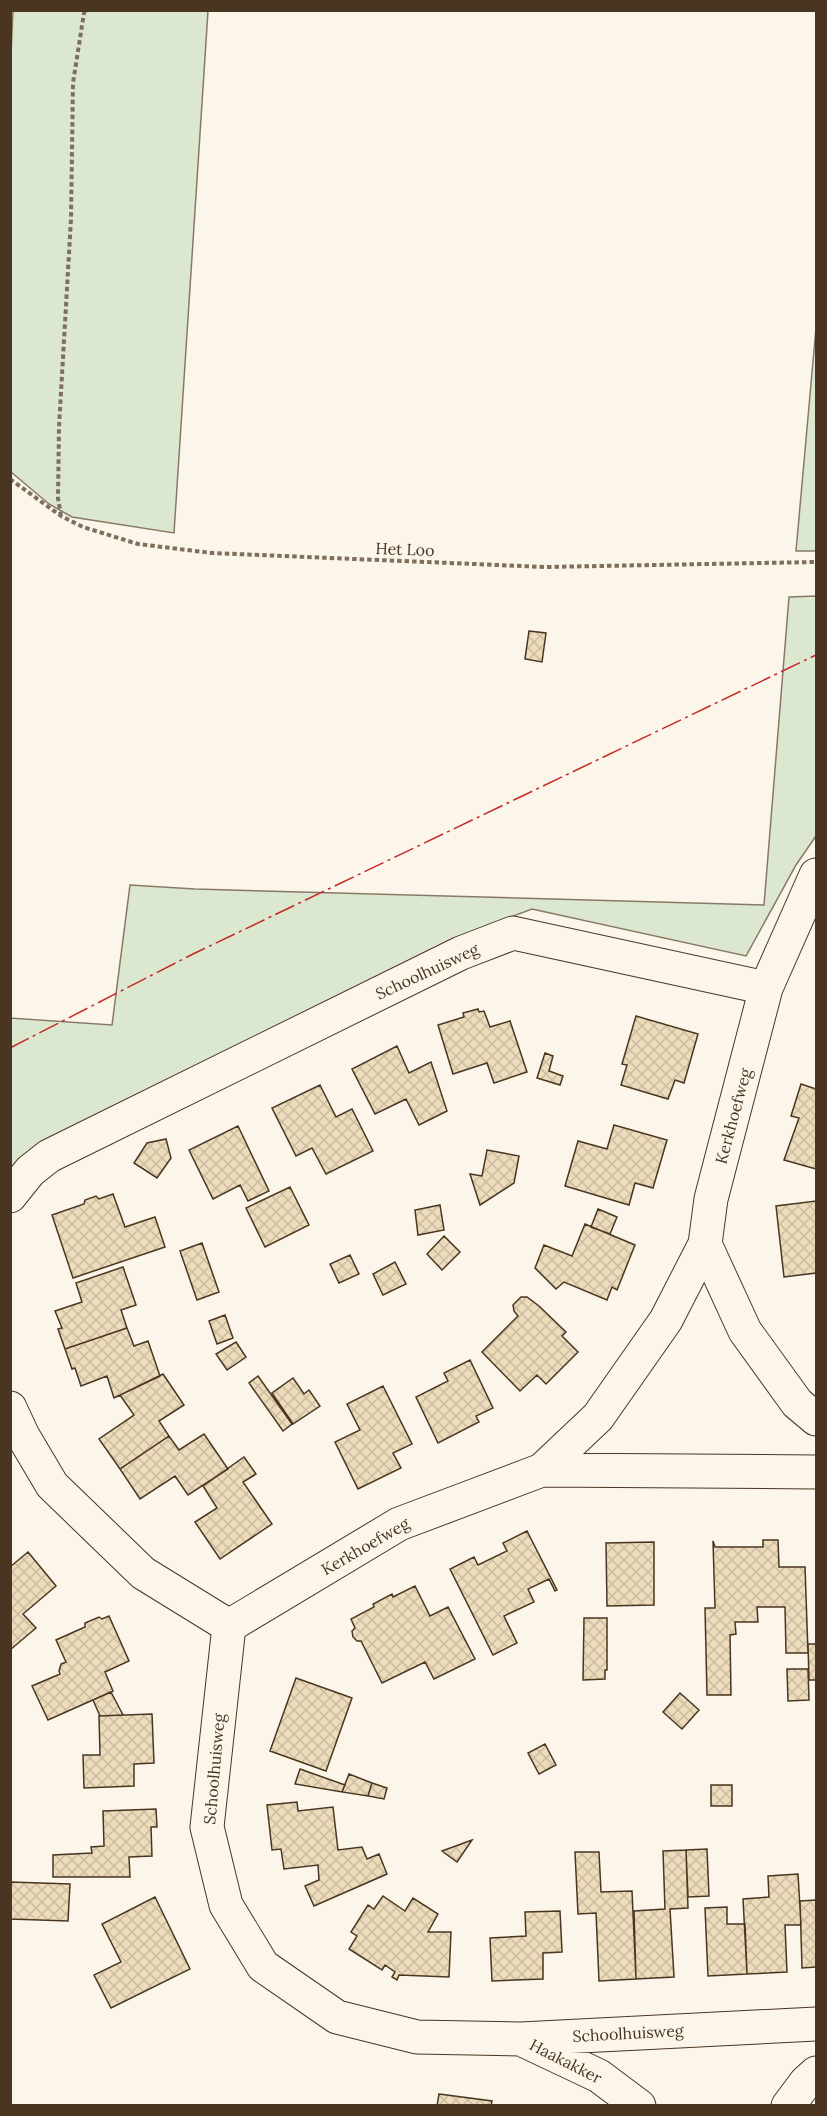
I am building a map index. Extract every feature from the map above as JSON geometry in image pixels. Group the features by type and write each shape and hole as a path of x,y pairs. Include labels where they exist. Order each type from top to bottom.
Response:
{"street":[{"path":"766,988 816,875"},
{"name":"Schoolhuisweg","path":"10,1196 30,1171 49,1156 460,953 513,933 766,988"},
{"name":"Kerkhoefweg","path":"542,1470 598,1417 666,1320 705,1244 711,1199 766,988"},
{"path":"705,1244 745,1331 797,1403 816,1419"},
{"path":"10,1408 23,1436 52,1485 143,1573 229,1626"},
{"name":"Kerkhoefweg","path":"229,1626 399,1524 542,1470 816,1472"},
{"name":"Schoolhuisweg","path":"229,1626 207,1827 226,1905 263,1966 337,2017 417,2037 521,2039 816,2024"},
{"name":"Haakakker","path":"521,2039 599,2076 639,2106"},
{"path":"788,2106 806,2082 816,2073"}],"path":[{"path":"61,516 58,498 59,427 71,208 72,83 86,10"},
{"name":"Het Loo","path":"10,479 61,516 83,527 138,544 212,553 545,567 816,562"}],"green space":[{"path":"13,11 208,11 174,533 72,517 49,504 11,472 10,77"},
{"path":"816,328 816,551 796,551"},
{"path":"816,596 816,836 796,865 746,956 532,909 455,938 11,1178 10,1018 112,1025 130,885 195,889 764,905 789,597"}],"building":[{"path":"529,631 546,633 542,662 525,659"},
{"path":"478,1009 479,1012 484,1011 490,1027 510,1021 527,1072 494,1083 487,1063 453,1074 438,1025 464,1017 463,1013"},
{"path":"636,1016 698,1034 684,1083 675,1080 668,1099 621,1085 627,1065 622,1064"},
{"path":"397,1046 409,1073 431,1062 447,1111 419,1125 406,1099 375,1114 352,1069"},
{"path":"545,1053 553,1056 549,1071 563,1076 560,1085 537,1078"},
{"path":"801,1084 816,1089 816,1169 784,1160 799,1118 791,1116"},
{"path":"320,1085 336,1117 352,1109 373,1151 326,1174 312,1148 296,1156 272,1108"},
{"path":"614,1125 667,1140 653,1188 635,1183 629,1205 565,1186 578,1141 607,1149"},
{"path":"238,1126 269,1191 248,1201 240,1185 213,1199 189,1150"},
{"path":"166,1139 171,1158 157,1178 134,1163 147,1143"},
{"path":"487,1150 519,1156 514,1183 480,1205 470,1174 482,1176"},
{"path":"290,1187 309,1225 265,1247 246,1208"},
{"path":"113,1194 125,1227 155,1217 165,1247 73,1278 52,1215 84,1204 85,1200 96,1196 99,1199"},
{"path":"816,1201 816,1273 784,1277 776,1206"},
{"path":"440,1205 444,1230 418,1235 415,1210"},
{"path":"598,1209 617,1217 610,1234 591,1227"},
{"path":"585,1224 635,1245 617,1290 612,1287 607,1300 564,1282 556,1289 535,1268 544,1245 572,1256"},
{"path":"444,1236 460,1252 442,1270 427,1254"},
{"path":"202,1243 219,1292 197,1300 180,1251"},
{"path":"350,1255 359,1274 339,1283 330,1264"},
{"path":"395,1262 406,1284 383,1295 373,1274"},
{"path":"123,1267 136,1305 121,1310 127,1328 65,1349 58,1329 62,1328 55,1311 82,1302 76,1283"},
{"path":"521,1297 527,1297 539,1306 566,1332 562,1336 578,1352 546,1384 537,1375 520,1391 482,1352 518,1316 513,1305"},
{"path":"225,1315 233,1338 217,1344 209,1321"},
{"path":"127,1328 134,1346 148,1341 160,1376 114,1398 107,1376 81,1386 65,1349"},
{"path":"236,1342 246,1357 227,1370 216,1354"},
{"path":"470,1360 493,1408 476,1416 479,1422 438,1443 416,1397 448,1381 444,1373"},
{"path":"163,1374 184,1405 159,1421 169,1436 120,1469 99,1439 134,1415 120,1395"},
{"path":"258,1376 292,1424 283,1431 249,1383"},
{"path":"293,1378 304,1394 309,1390 320,1406 293,1424 272,1393"},
{"path":"383,1386 412,1444 393,1453 401,1468 358,1489 335,1442 360,1430 347,1404"},
{"path":"204,1434 228,1469 188,1495 175,1476 140,1499 120,1469 169,1436 179,1450"},
{"path":"244,1457 256,1474 243,1482 272,1524 220,1559 195,1522 217,1508 203,1486"},
{"path":"527,1531 557,1590 555,1591 549,1579 528,1589 534,1602 504,1616 517,1643 493,1655 450,1569 474,1557 478,1565 507,1551 503,1543"},
{"path":"763,1540 778,1540 779,1567 805,1567 808,1653 786,1653 785,1607 757,1607 758,1622 735,1622 736,1634 730,1635 731,1695 707,1695 705,1608 715,1608 713,1541 715,1547 763,1547"},
{"path":"654,1542 654,1605 607,1606 606,1543"},
{"path":"28,1552 56,1586 23,1614 36,1628 10,1650 10,1567"},
{"path":"415,1586 430,1616 448,1607 475,1659 434,1679 425,1662 382,1683 361,1641 353,1637 352,1631 355,1628 351,1619 392,1594 393,1597"},
{"path":"109,1616 129,1661 105,1672 113,1691 48,1720 32,1686 60,1674 61,1664 66,1662 56,1640 85,1627 85,1623 99,1617 102,1619"},
{"path":"584,1618 607,1618 605,1679 583,1680"},
{"path":"808,1644 816,1644 816,1680 809,1680"},
{"path":"787,1669 808,1669 809,1700 788,1701"},
{"path":"296,1678 352,1698 326,1771 270,1751"},
{"path":"111,1692 123,1715 100,1716 93,1700"},
{"path":"680,1693 699,1710 682,1729 663,1712"},
{"path":"152,1714 154,1763 134,1764 134,1786 84,1788 83,1755 100,1755 99,1716"},
{"path":"545,1744 556,1765 539,1774 528,1753"},
{"path":"300,1769 345,1785 342,1792 295,1784"},
{"path":"349,1774 372,1783 368,1796 342,1792"},
{"path":"372,1783 387,1788 384,1799 368,1796"},
{"path":"711,1785 732,1785 732,1806 711,1806"},
{"path":"297,1802 298,1811 333,1807 338,1850 362,1847 367,1859 379,1854 387,1874 314,1906 305,1886 319,1880 318,1865 284,1869 281,1849 272,1850 267,1805"},
{"path":"156,1809 157,1827 151,1827 152,1856 129,1857 130,1877 53,1877 53,1855 92,1853 91,1847 104,1846 103,1811"},
{"path":"472,1840 457,1862 442,1851"},
{"path":"707,1849 709,1896 688,1897 686,1850"},
{"path":"686,1850 688,1908 670,1909 674,1977 636,1979 634,1911 665,1909 663,1851"},
{"path":"575,1852 599,1852 601,1892 632,1891 636,1979 599,1981 596,1913 578,1914"},
{"path":"798,1874 801,1925 785,1925 787,1972 747,1974 743,1899 769,1897 768,1876"},
{"path":"10,1882 70,1884 68,1921 10,1919"},
{"path":"383,1896 405,1911 413,1898 438,1914 428,1932 451,1932 449,1977 399,1975 397,1980 392,1977 395,1972 385,1965 382,1970 349,1949 357,1936 351,1932 368,1905 374,1909"},
{"path":"155,1897 190,1969 111,2008 94,1975 121,1962 102,1924"},
{"path":"816,1900 816,1967 802,1968 800,1901"},
{"path":"727,1907 727,1924 745,1924 747,1974 708,1976 705,1908"},
{"path":"560,1911 562,1952 543,1953 543,1979 492,1981 490,1938 526,1936 525,1912"},
{"path":"439,2094 492,2101 491,2106 437,2106"}],"power":[{"path":"10,1048 191,955 816,655"}]}
